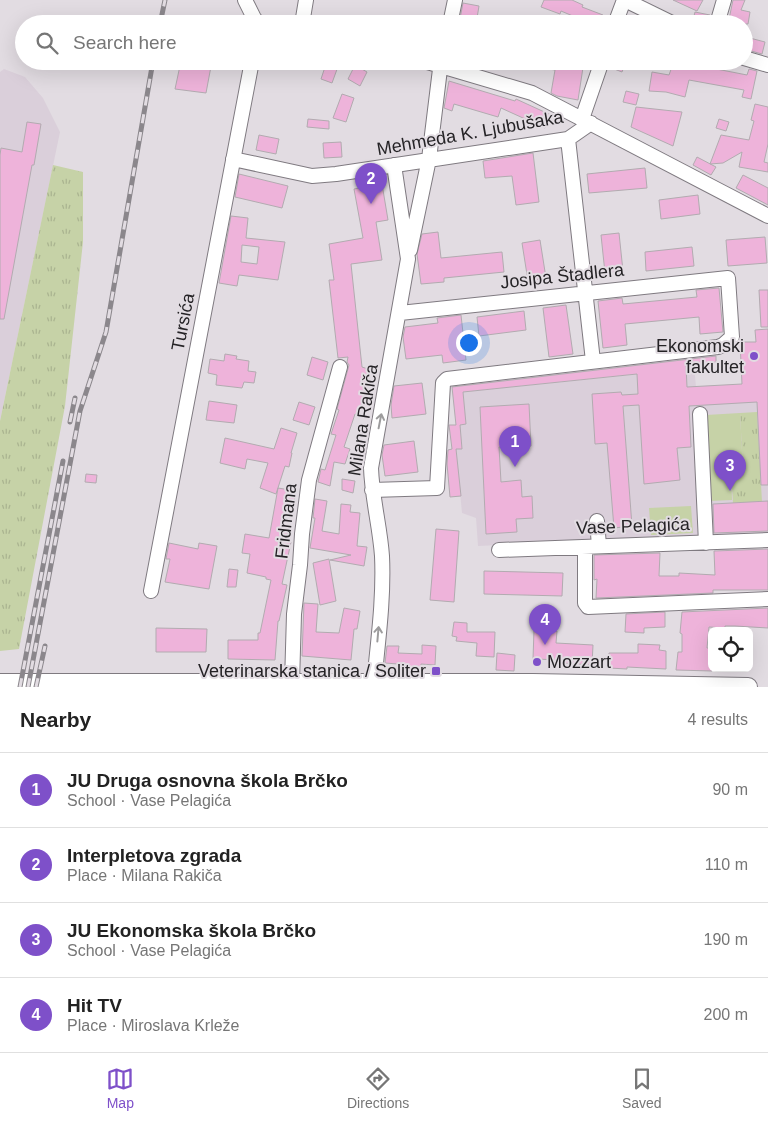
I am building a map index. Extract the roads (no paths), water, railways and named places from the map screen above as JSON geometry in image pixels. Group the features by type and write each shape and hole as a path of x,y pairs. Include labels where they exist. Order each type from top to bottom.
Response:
{"main road":[{"path":"0,683 240,685 292,683 356,685 374,683 533,683 748,687"}],"street":[{"path":"245,0 252,15"},
{"path":"304,15 306,0"},
{"path":"452,15 455,0"},
{"path":"618,15 624,0 655,15"},
{"path":"720,15 724,0"},
{"path":"753,61 768,65"},
{"name":"Tursića","path":"151,591 250,70"},
{"path":"408,259 429,160 439,70"},
{"path":"459,70 532,93 767,216"},
{"path":"587,121 600,70"},
{"name":"Mehmeda K. Ljubušaka","path":"233,159 312,176 336,174 568,139 587,121"},
{"path":"372,490 437,488 443,383 447,379 593,361 568,139"},
{"name":"Milana Rakiča","path":"374,683 382,553 372,490 371,468 408,259 394,165"},
{"name":"Josipa Štadlera","path":"400,312 728,278 732,336 723,345 593,361"},
{"name":"Fridmana","path":"292,683 294,614 302,534 310,480 340,366"},
{"path":"700,414 706,543"},
{"path":"597,522 585,603 588,606 768,599"},
{"name":"Vase Pelagića","path":"499,550 768,540"}],"railway":[{"path":"162,15 165,0"},
{"path":"28,687 80,411 106,332 151,70"},
{"path":"70,422 75,398"},
{"path":"20,687 63,461"},
{"path":"36,687 45,646"}],"place":[{"name":"Interpletova zgrada","path":"371,204"},
{"name":"Ekonomski fakultet","path":"754,356"},
{"name":"JU Druga osnovna škola Brčko","path":"515,467"},
{"name":"JU Ekonomska škola Brčko","path":"730,491"},
{"name":"Hit TV","path":"545,645"},
{"name":"Mozzart","path":"537,662"},
{"name":"Veterinarska stanica / Soliter","path":"436,671"}]}
